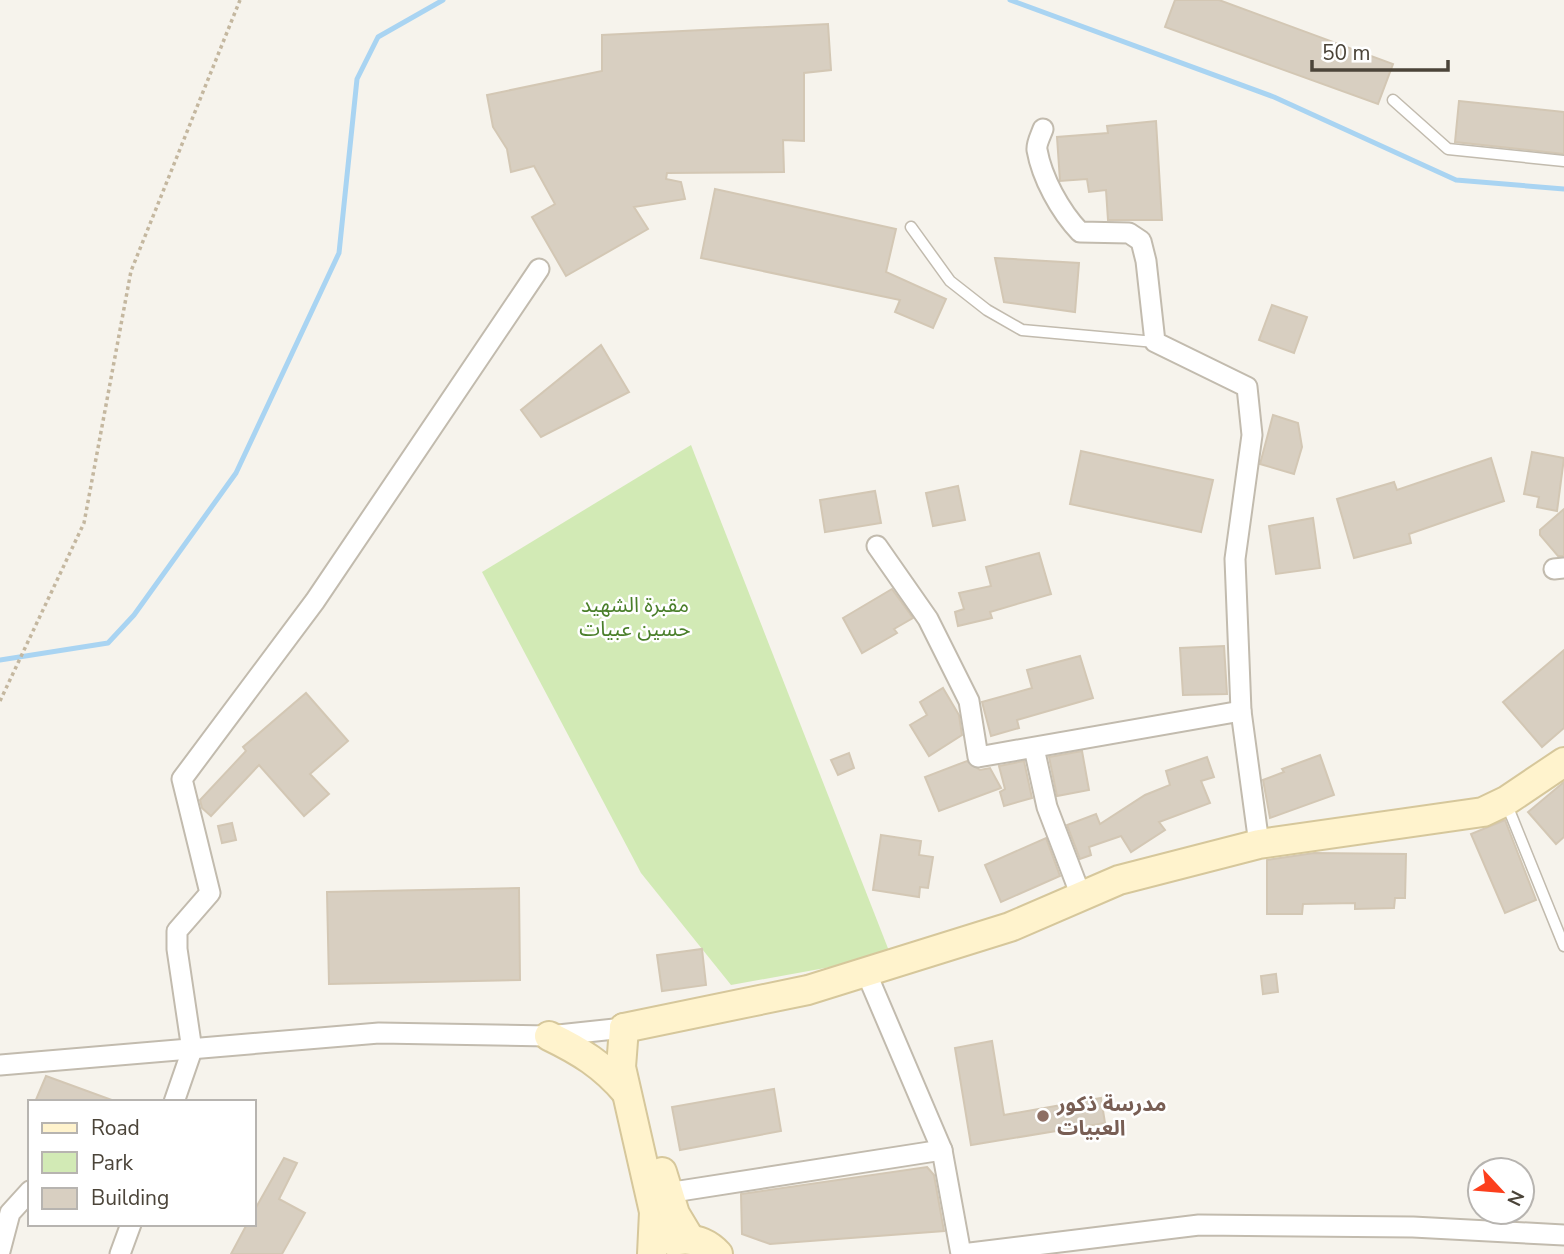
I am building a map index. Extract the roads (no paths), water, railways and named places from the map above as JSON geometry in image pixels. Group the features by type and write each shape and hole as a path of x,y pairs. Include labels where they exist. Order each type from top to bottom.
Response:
{"street":[{"path":"1043,129 1036,148 1049,188 1070,222 1080,232 1129,233 1141,241 1146,261 1155,342 1247,387 1252,435 1235,559 1241,711 1259,844"},
{"path":"175,1100 192,1050 177,949 177,931 188,915 210,893 182,779 315,601 539,269"},
{"path":"877,546 928,619 969,701 978,757 1241,711"},
{"path":"1034,748 1046,807 1081,897"},
{"path":"0,1065 379,1033 549,1036 624,1028 808,990 1010,927 1119,880 1259,844 1483,812 1506,801 1564,762"},
{"path":"866,972 942,1150 962,1254 1199,1225 1413,1227 1564,1235"},
{"path":"624,1028 621,1067 654,1212 653,1254"},
{"path":"624,1028 639,1057 667,1193 675,1214 690,1239"},
{"path":"549,1036 582,1052 606,1069 626,1091"},
{"path":"667,1193 942,1150"},
{"path":"0,1251 10,1213 28,1193"},
{"path":"120,1254 130,1226"},
{"path":"653,1254 663,1245 690,1239 704,1242 718,1254"}],"lane":[{"path":"1393,100 1448,149 1564,161"},
{"path":"911,227 950,281 987,310 1022,330 1155,342"},
{"path":"1506,801 1564,946"}],"waterway":[{"path":"0,660 108,643 134,615 236,473 339,253 357,79 378,37 443,0"},
{"path":"1010,0 1274,97 1456,180 1564,189"}],"place":[{"name":"مدرسة ذكور العبيات","path":"1043,1116"}],"park label":[{"name":"مقبرة الشهيد حسين عبيات","path":"635,617"}]}
